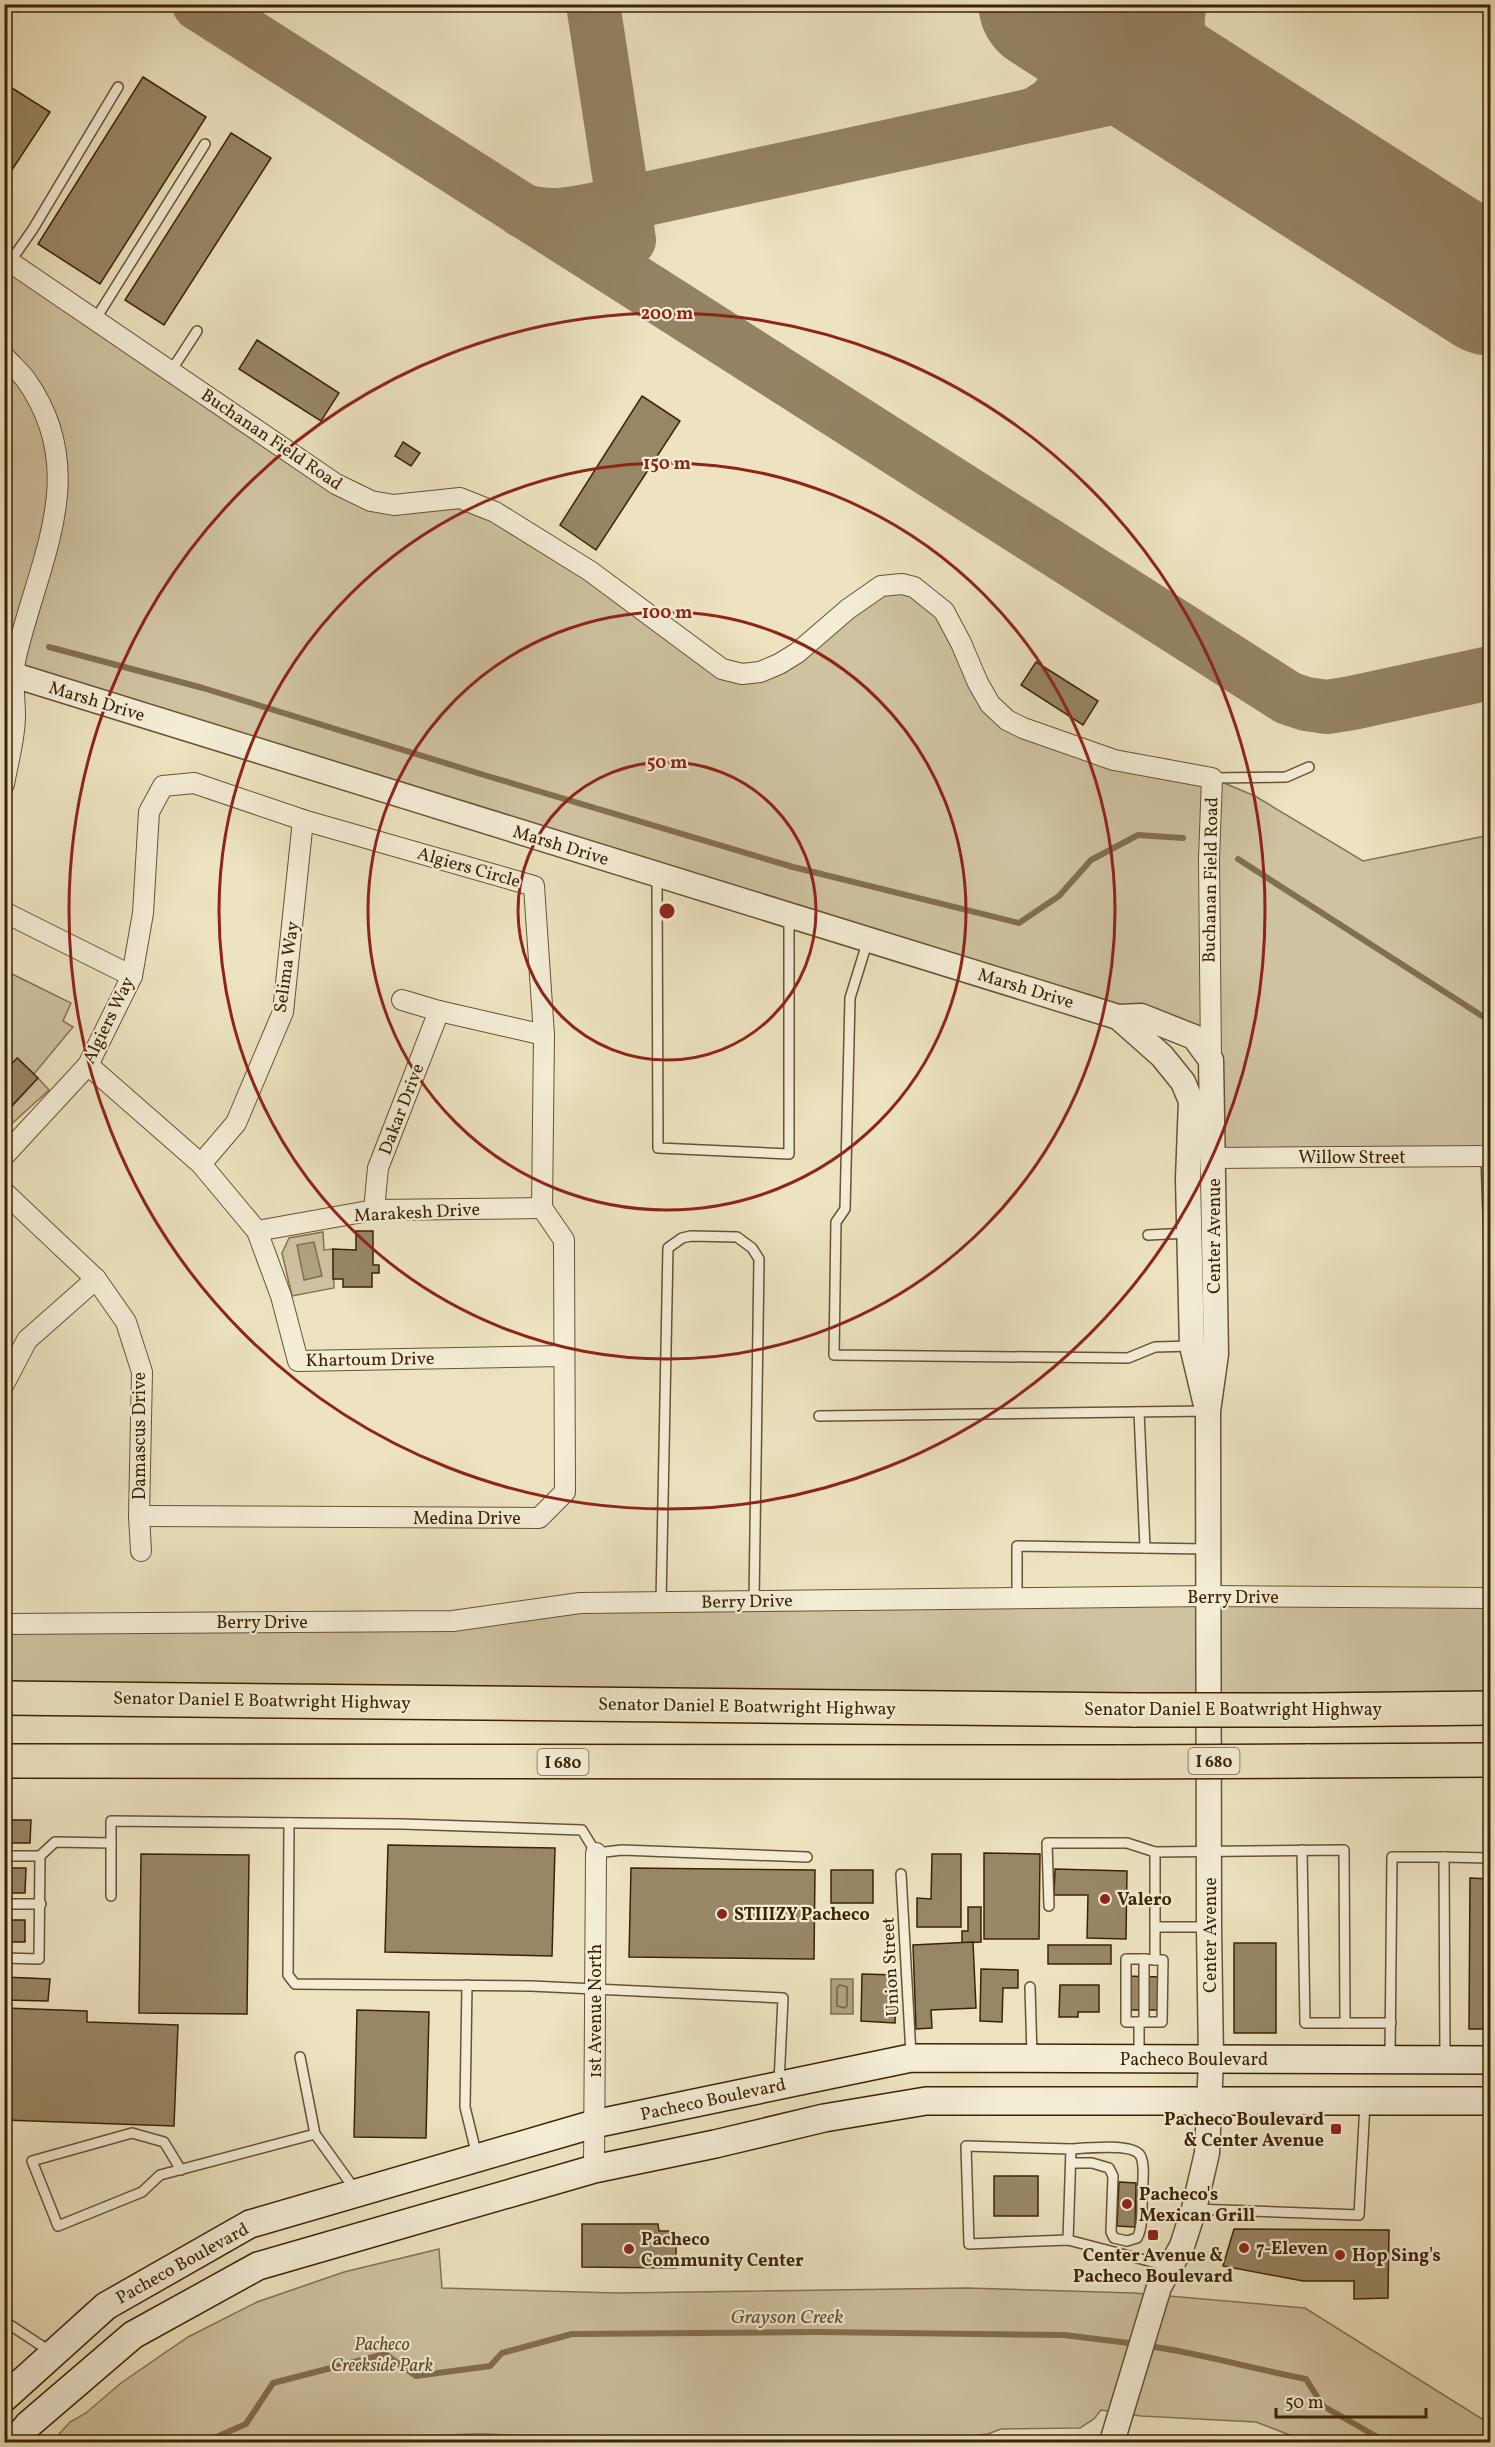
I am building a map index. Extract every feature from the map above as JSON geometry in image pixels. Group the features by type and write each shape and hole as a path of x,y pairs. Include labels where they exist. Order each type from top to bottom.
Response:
{"highway":[{"name":"Senator Daniel E Boatwright Highway","path":"4,1698 1136,1710 1491,1708"},
{"name":"I 680","path":"4,1761 1491,1760"}],"main road":[{"name":"Pacheco Boulevard","path":"4,2398 106,2306 250,2224 594,2124 911,2058 1491,2060"},
{"path":"21,2434 133,2335 258,2266 594,2169 824,2118 926,2101 1491,2101"}],"street":[{"name":"Buchanan Field Road","path":"7,266 95,320 336,484 371,501 394,505 460,498 495,512 590,571 722,669 742,674 760,672 779,664 797,653 848,609 881,586 902,584 914,587 944,611 990,704 1007,720 1023,728 1113,760 1212,778 1209,892 1211,1060"},
{"path":"4,356 26,380 48,422 58,468 58,500 53,530 7,678 15,717 4,784"},
{"name":"Marsh Drive","path":"7,678 1118,1017 1141,1016 1194,1037 1211,1060"},
{"name":"Algiers Circle","path":"163,786 194,783 303,820 534,886 544,1035 542,1208"},
{"name":"Algiers Way","path":"4,1156 88,1065 132,976 143,913 149,812 163,786"},
{"name":"Selima Way","path":"201,1164 236,1123 283,1012 303,820"},
{"path":"4,912 132,976"},
{"path":"402,1000 439,1011 544,1035"},
{"name":"Dakar Drive","path":"374,1210 378,1168 439,1011"},
{"name":"Marsh Drive","path":"1118,1017 1162,1056 1183,1082"},
{"name":"Center Avenue","path":"1112,2442 1157,2293 1182,2246 1194,2209 1207,2153 1211,2100 1208,1411 1216,1354 1211,1060"},
{"name":"Khartoum Drive","path":"88,1065 201,1164 257,1231 281,1296 298,1361 564,1356"},
{"name":"Center Avenue","path":"1183,1082 1191,1101 1188,1233 1192,1346 1208,1411"},
{"name":"Willow Street","path":"1214,1158 1488,1156"},
{"name":"Damascus Drive","path":"4,1192 96,1279 126,1322 142,1372 139,1516 141,1551"},
{"name":"Marakesh Drive","path":"257,1231 374,1210 542,1208"},
{"name":"Medina Drive","path":"139,1516 539,1518 565,1492 564,1240 542,1208"},
{"path":"4,1384 27,1340 96,1279"},
{"name":"Berry Drive","path":"4,1624 453,1621 580,1603 1209,1596 1491,1598"},
{"name":"1st Avenue North","path":"594,2169 596,1853"}],"lane":[{"path":"7,266 33,229 118,87"},
{"path":"95,320 205,144"},
{"path":"171,371 197,331"},
{"path":"1212,778 1286,777 1309,767"},
{"path":"657,875 658,1148 789,1154 789,916"},
{"path":"868,940 850,998 845,1209 836,1222 834,1355 1128,1358 1155,1347 1192,1346"},
{"path":"1488,1156 1491,1270"},
{"path":"1148,1235 1188,1233"},
{"path":"661,1602 669,1248 673,1243 691,1236 737,1237 752,1248 759,1259 754,1601"},
{"path":"819,1416 1208,1411"},
{"path":"1139,1412 1145,1548"},
{"path":"1017,1598 1017,1546 1209,1549"},
{"path":"111,1896 111,1821 582,1830 596,1853 622,1850 807,1857"},
{"path":"289,1823 288,1975 295,1984 531,1986 783,1998 779,2085"},
{"path":"4,1856 40,1856 55,1842 111,1843"},
{"path":"1048,1906 1047,1843 1127,1844 1155,1852 1344,1850 1345,2023"},
{"path":"1302,1850 1305,2023 1391,2024"},
{"path":"1155,1852 1155,1960"},
{"path":"4,1958 39,1959 40,1856"},
{"path":"1390,2060 1392,1857 1491,1858"},
{"path":"1444,1857 1445,2060"},
{"name":"Union Street","path":"901,1874 911,2058"},
{"path":"4,1904 41,1904"},
{"path":"1155,1927 1209,1927"},
{"path":"1126,1959 1155,1960 1163,1960 1162,2022 1126,2022 1126,1959"},
{"path":"1138,2059 1144,1959"},
{"path":"467,1985 465,2107 477,2158"},
{"path":"1030,1987 1033,2058"},
{"path":"300,2057 315,2134 357,2193"},
{"path":"1194,2209 1359,2215 1365,2100"},
{"path":"181,2170 164,2142 132,2133 32,2161 58,2226 142,2192 160,2175 181,2170 315,2134"},
{"path":"1111,2232 1114,2238 1127,2241 1137,2238 1140,2234 1142,2182 1140,2155 1133,2150 966,2146 969,2244 1068,2240 1170,2267"},
{"path":"1068,2240 1071,2149"},
{"path":"1071,2163 1092,2163 1109,2168 1113,2176 1108,2250"},
{"path":"4,2321 53,2354"}],"green space":[{"path":"10,262 336,484 371,501 394,505 460,498 495,512 590,571 722,669 742,674 760,672 779,664 797,653 848,609 881,586 902,584 914,587 944,611 990,704 1007,720 1023,728 1114,760 1212,778 1255,796 1363,861 1490,835 1490,1157 1214,1158 1202,1055 1194,1037 1141,1016 1118,1017 5,672 4,269"},
{"path":"4,970 71,1003 63,1021 73,1027 34,1074 18,1058 5,1072"},
{"path":"38,1078 49,1090 7,1128 5,1114"},
{"path":"323,1232 324,1250 333,1249 334,1288 292,1296 282,1253 289,1238"},
{"path":"1490,1598 1490,1708 5,1698 5,1624 453,1621 580,1603"},
{"name":"Pacheco Creekside Park","path":"439,2249 442,2288 617,2293 967,2288 1134,2293 1305,2308 1490,2424 1490,2442 1308,2442 1256,2422 1141,2416 1101,2410 1094,2419 1080,2428 1001,2429 988,2434 921,2441 571,2442 508,2435 468,2434 405,2442 52,2442 70,2422 86,2413 121,2383 188,2337 257,2302 344,2272"}],"water":[{"path":"314,1242 322,1276 304,1280 297,1245"},
{"path":"831,1979 853,1979 853,2014 831,2014"}],"building":[{"path":"143,77 206,117 100,284 38,244"},
{"path":"4,83 50,112 4,182"},
{"path":"231,133 271,158 164,325 125,300"},
{"path":"257,340 339,393 321,421 239,369"},
{"path":"642,396 680,421 596,550 560,525"},
{"path":"403,442 420,453 411,466 395,456"},
{"path":"1036,662 1098,701 1083,725 1021,685"},
{"path":"17,1058 38,1078 4,1114 4,1072"},
{"path":"356,1231 373,1231 373,1265 379,1265 379,1273 372,1273 372,1287 343,1287 343,1279 333,1279 333,1249 356,1250"},
{"path":"4,1820 31,1820 30,1843 4,1843"},
{"path":"388,1845 555,1848 552,1956 385,1952"},
{"path":"984,1853 1040,1854 1039,1939 984,1939"},
{"path":"141,1854 249,1855 247,2014 139,2013"},
{"path":"932,1854 961,1854 961,1927 917,1927 917,1898 931,1899"},
{"path":"4,1868 26,1868 25,1893 4,1893"},
{"name":"STIIIZY Pacheco","path":"631,1868 815,1870 814,1959 629,1957"},
{"path":"1055,1869 1127,1871 1126,1939 1087,1938 1088,1895 1054,1895"},
{"path":"831,1870 873,1870 873,1903 831,1903"},
{"path":"1470,1878 1490,1879 1490,2029 1469,2029"},
{"path":"968,1907 981,1907 981,1942 962,1943 962,1931 968,1931"},
{"path":"4,1920 25,1920 25,1942 4,1942"},
{"path":"973,1942 976,2008 931,2010 932,2028 916,2029 913,1945"},
{"path":"1234,1943 1276,1943 1276,2033 1234,2033"},
{"path":"1048,1945 1111,1945 1111,1964 1048,1964"},
{"path":"981,1969 1018,1970 1018,1988 1003,1988 1002,2022 980,2021"},
{"path":"862,1974 896,1975 895,2023 861,2021"},
{"path":"1121,1976 1165,1977 1164,2010 1121,2010"},
{"path":"4,1977 50,1979 48,2001 4,2000"},
{"path":"1060,1985 1099,1985 1099,2012 1078,2012 1078,2017 1059,2017"},
{"path":"4,2008 87,2011 87,2022 178,2025 174,2126 4,2120"},
{"path":"357,2010 429,2012 426,2138 354,2137"},
{"path":"994,2176 1038,2176 1038,2216 994,2216"},
{"name":"Pacheco's Mexican Grill","path":"1119,2182 1136,2183 1135,2227 1117,2226"},
{"name":"Pacheco Community Center","path":"582,2224 658,2224 659,2231 676,2231 676,2268 582,2267"},
{"path":"1234,2229 1389,2230 1388,2298 1354,2299 1354,2281 1303,2281 1223,2266"}],"waterway":[{"path":"49,647 203,688 793,867 1019,923 1059,896 1091,860 1138,835 1183,838"},
{"path":"1238,859 1490,1021"},
{"name":"Grayson Creek","path":"205,2442 246,2424 273,2383 385,2354 416,2376 490,2366 502,2353 572,2334 818,2332 1064,2335 1137,2344"},
{"name":"Grayson Creek","path":"1148,2346 1306,2379 1323,2406 1386,2442"}],"taxiway":[{"path":"199,4 1288,698 1327,707 1490,673"},
{"path":"593,4 629,240"},
{"path":"1039,112 1053,102 1062,90 1070,62 1068,42 1061,25 1040,4"},
{"path":"1058,4 1079,10 1100,12 1141,4"},
{"path":"1180,4 1179,37 1189,68 1206,95 1227,120"},
{"path":"523,211 561,215 623,204 1139,92 1174,98 1227,120"}],"runway":[{"path":"1046,4 1490,288"}],"place":[{"name":"Valero","path":"1105,1899"},
{"name":"STIIIZY Pacheco","path":"722,1914"},
{"name":"Pacheco Boulevard & Center Avenue","path":"1336,2129"},
{"name":"Pacheco's Mexican Grill","path":"1127,2204"},
{"name":"Center Avenue & Pacheco Boulevard","path":"1153,2235"},
{"name":"7-Eleven","path":"1244,2248"},
{"name":"Pacheco Community Center","path":"629,2249"},
{"name":"Hop Sing's","path":"1340,2255"}]}
